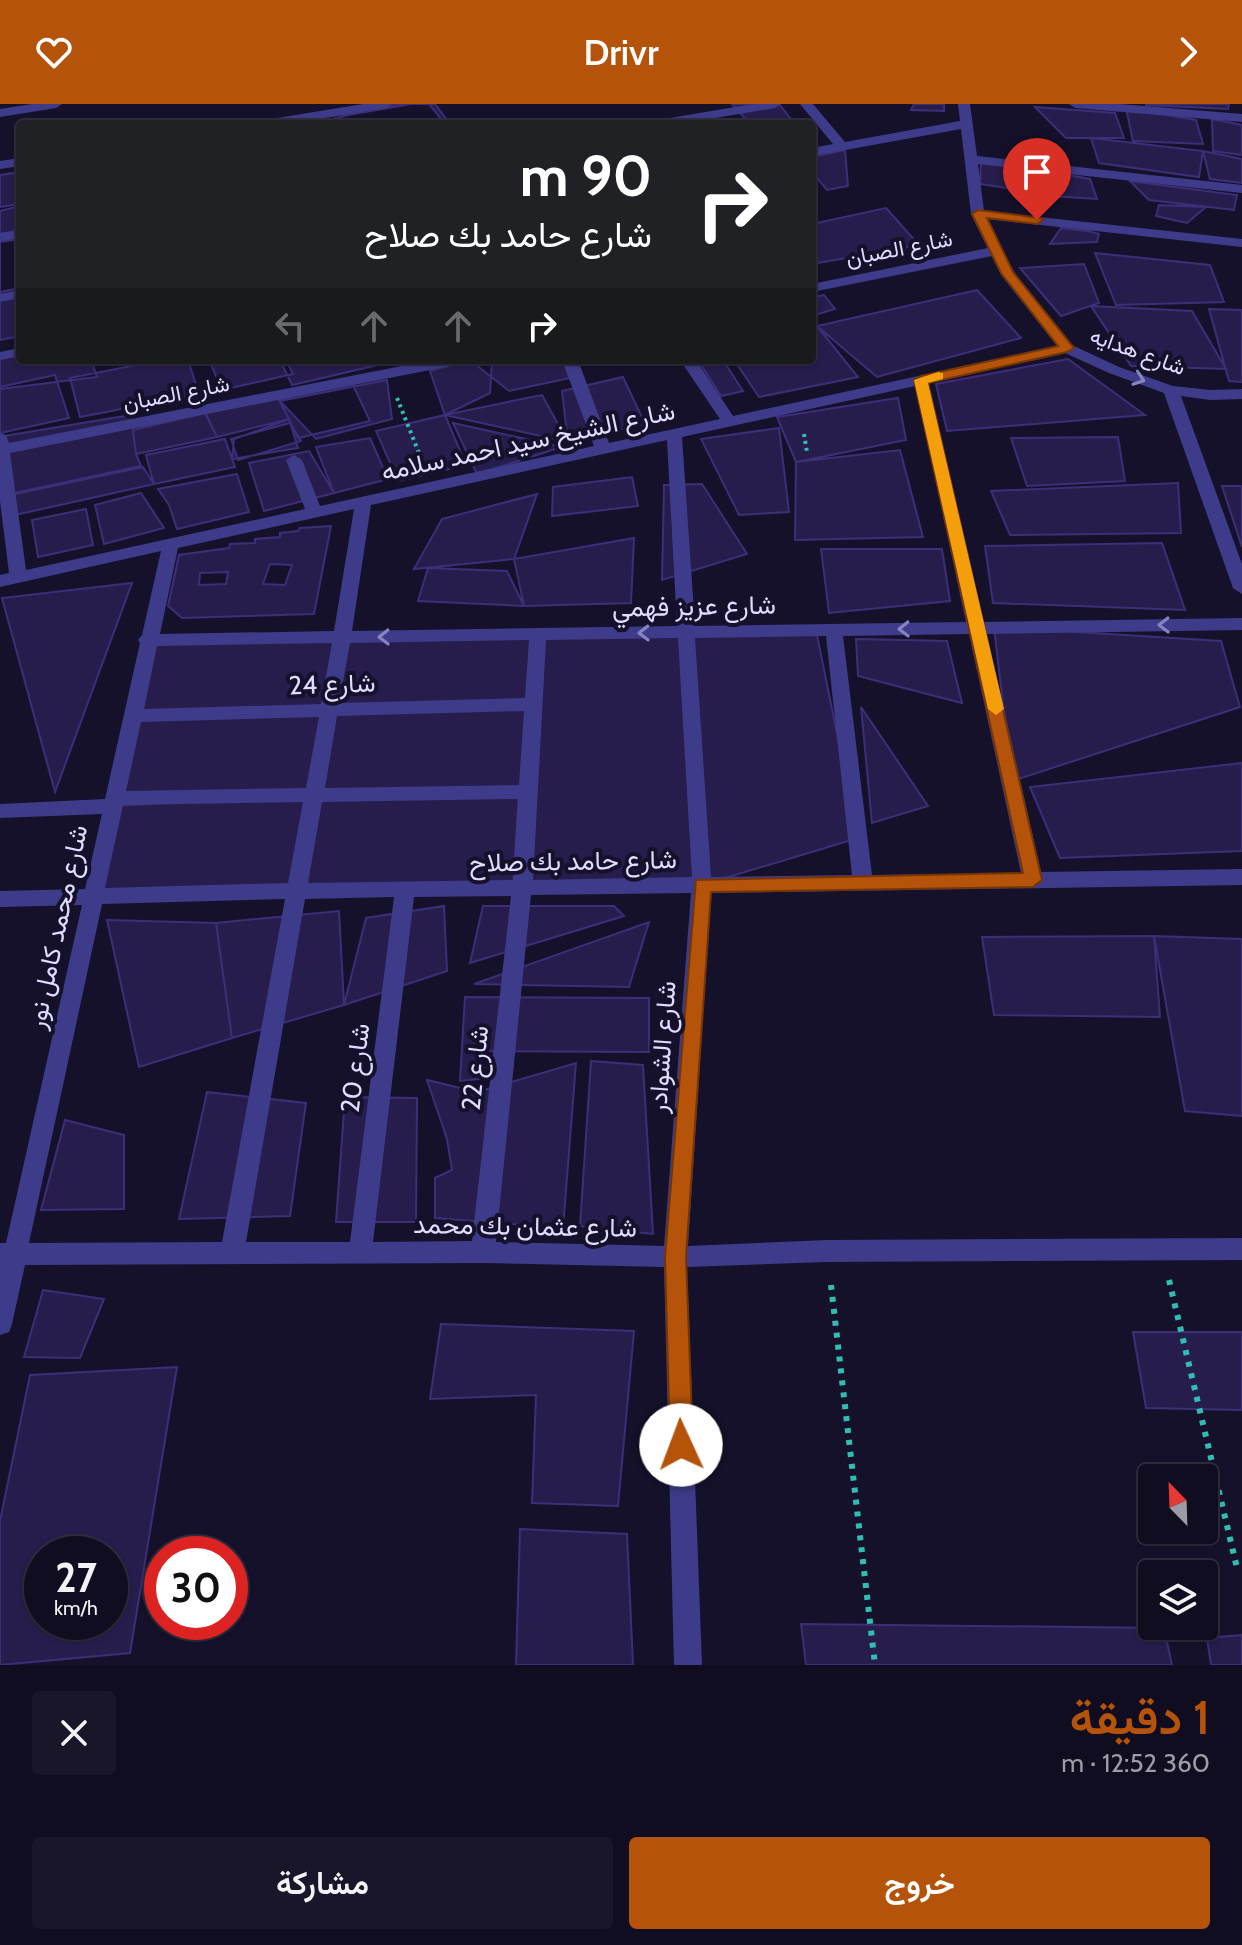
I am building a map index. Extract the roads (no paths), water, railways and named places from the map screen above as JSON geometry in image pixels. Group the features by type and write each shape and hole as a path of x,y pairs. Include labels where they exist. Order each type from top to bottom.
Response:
{"street":[{"path":"0,113 56,104"},
{"path":"289,120 386,104"},
{"path":"681,120 775,104"},
{"path":"806,104 842,147"},
{"path":"964,104 978,214 995,251 1020,292 1067,348"},
{"path":"1075,104 1242,118"},
{"path":"816,151 966,124"},
{"path":"972,159 1242,189"},
{"path":"978,214 1242,243"},
{"name":"شارع الصبان","path":"816,287 995,251"},
{"name":"شارع الشيخ سيد احمد سلامه","path":"0,581 1067,348"},
{"name":"شارع هدايه","path":"1067,348 1114,370 1171,390 1210,395 1242,394"},
{"name":"شارع الصبان","path":"1,446 434,364"},
{"path":"571,364 603,449"},
{"path":"691,364 729,421"},
{"path":"921,380 1033,880"},
{"path":"1171,390 1242,588"},
{"name":"شارع الشوادر","path":"674,434 702,885 675,1257 688,1665"},
{"path":"1,446 18,577"},
{"path":"294,460 314,512"},
{"path":"232,1253 342,638 363,502"},
{"name":"شارع محمد كامل نور","path":"0,1324 8,1254 171,543"},
{"name":"شارع عزيز فهمي","path":"147,640 1242,624"},
{"path":"834,630 863,882"},
{"name":"شارع 22","path":"483,1252 522,889 538,634"},
{"name":"شارع 24","path":"131,716 533,704"},
{"path":"0,811 113,802 528,792"},
{"name":"شارع حامد بك صلاح","path":"0,899 405,889 1242,877"},
{"name":"شارع 20","path":"360,1253 405,889"},
{"name":"شارع عثمان بك محمد","path":"8,1254 483,1252 675,1257 827,1251 1242,1249"}]}
